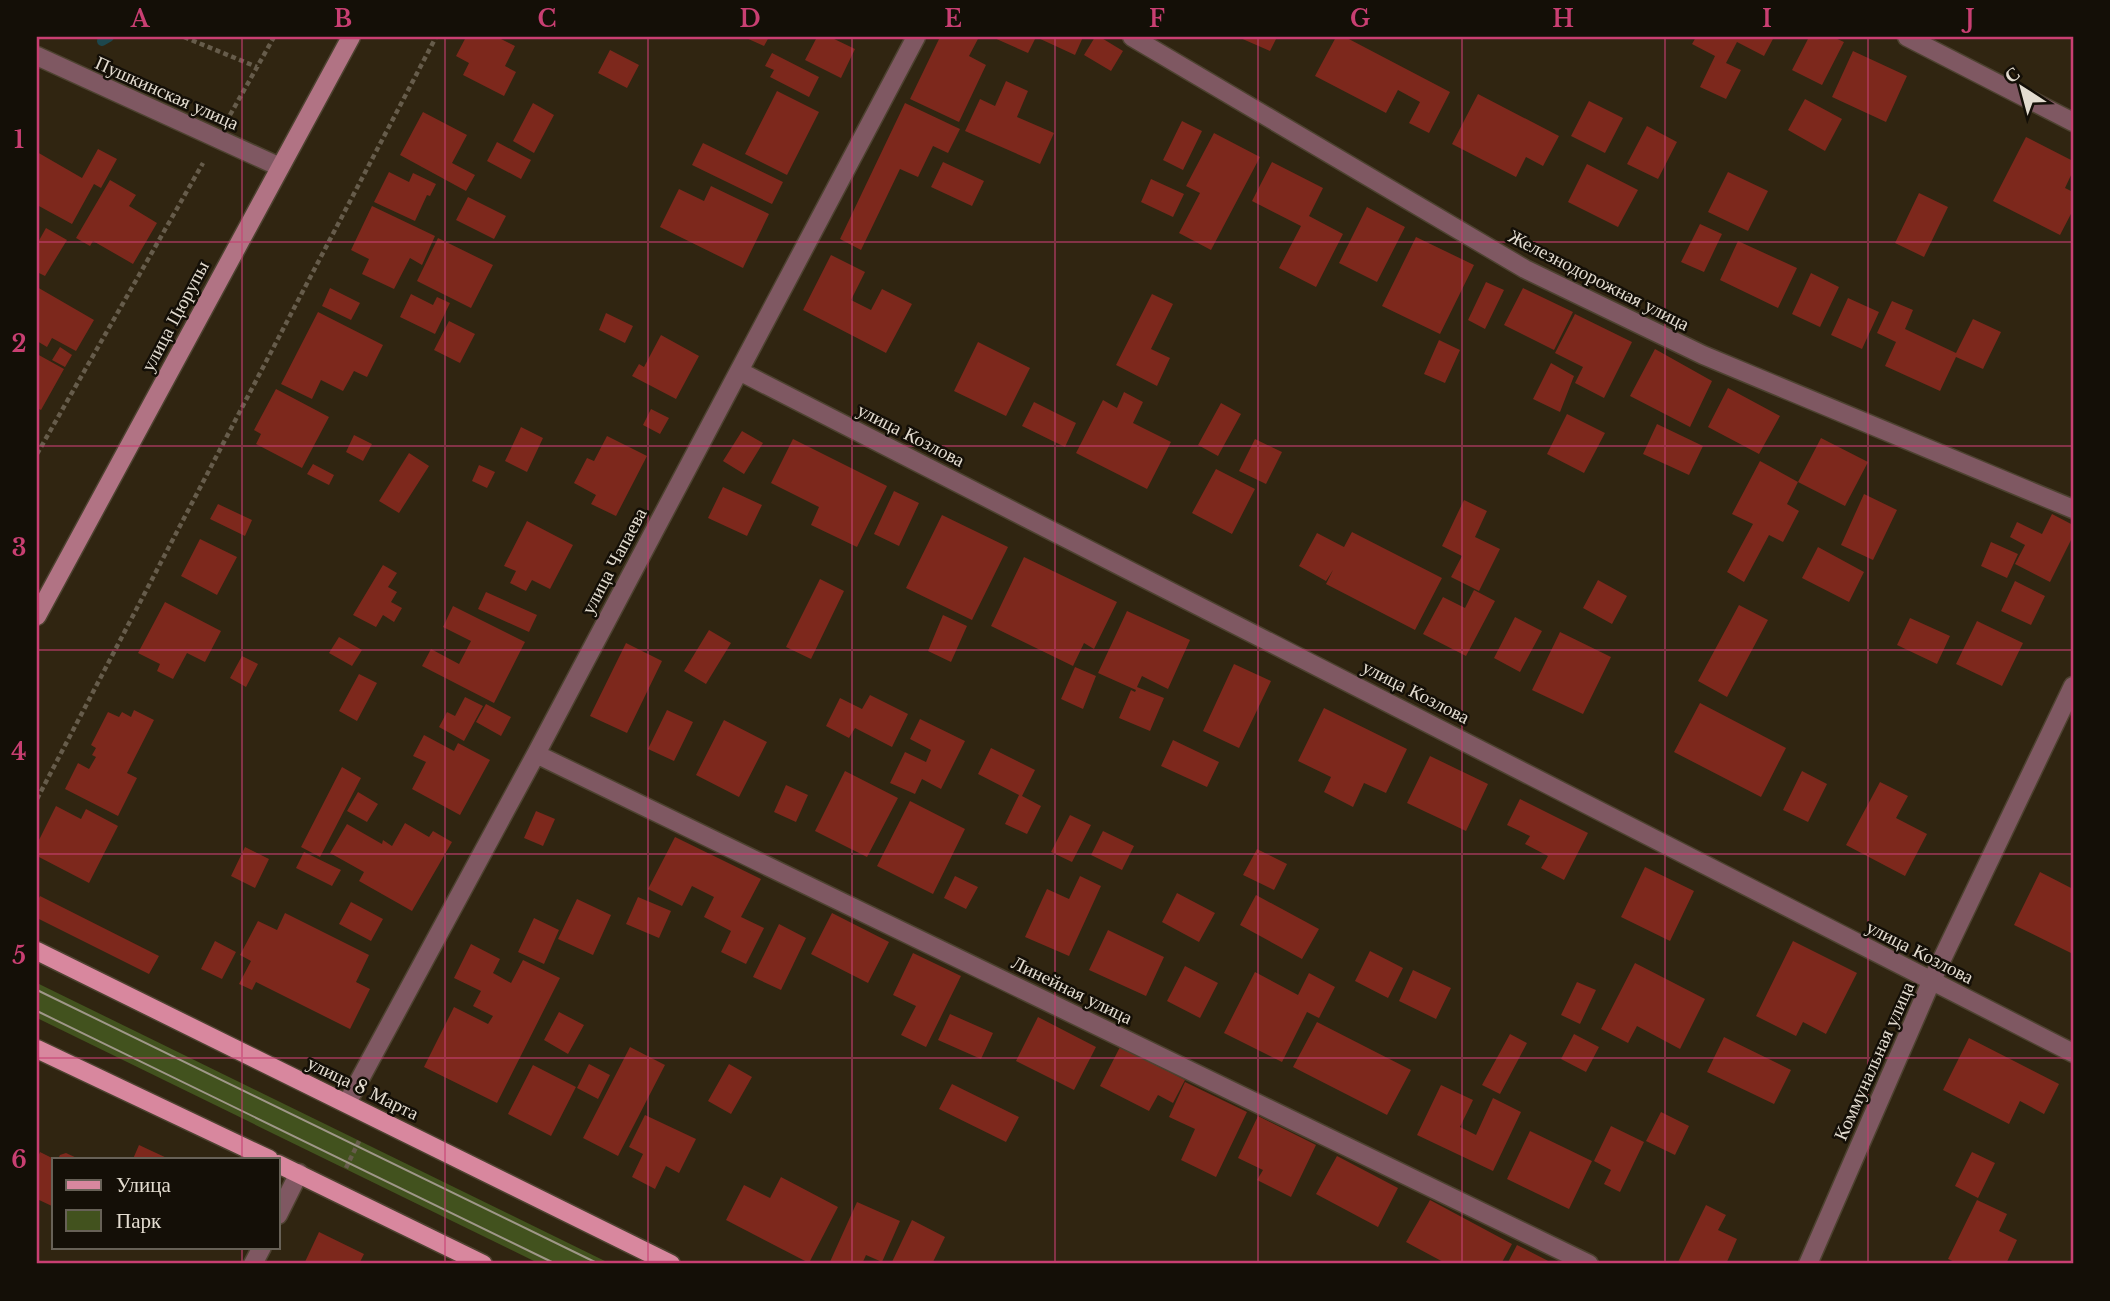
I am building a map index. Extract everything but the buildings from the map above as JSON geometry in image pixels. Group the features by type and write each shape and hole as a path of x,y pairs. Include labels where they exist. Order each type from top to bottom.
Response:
{"main road":[{"name":"улица 8 Марта","path":"37,951 671,1264"},
{"path":"37,1049 267,1158"},
{"path":"280,1165 483,1264"}],"street":[{"name":"улица Цюрупы","path":"37,615 351,37"},
{"name":"улица Чапаева","path":"347,1103 536,754 916,37"},
{"name":"Железнодорожная улица","path":"1132,37 1525,269 1703,355 2073,509"},
{"path":"1907,37 2073,122"},
{"name":"Пушкинская улица","path":"37,57 280,167"},
{"name":"улица Козлова","path":"738,370 2073,1053"},
{"name":"Коммунальная улица","path":"1808,1264 1931,982 2073,686"},
{"name":"Линейная улица","path":"536,754 1589,1264"},
{"path":"280,1211 299,1174"},
{"path":"253,1264 261,1248"}],"path":[{"path":"184,37 257,67"},
{"path":"37,453 274,37"},
{"path":"37,799 436,37"},
{"path":"334,1190 373,1115"}],"green space":[{"path":"37,983 611,1264 540,1264 37,1018"}],"waterway":[{"path":"102,41 109,37"}],"tram line":[{"path":"37,990 599,1264"},
{"path":"37,1011 556,1264"}]}
